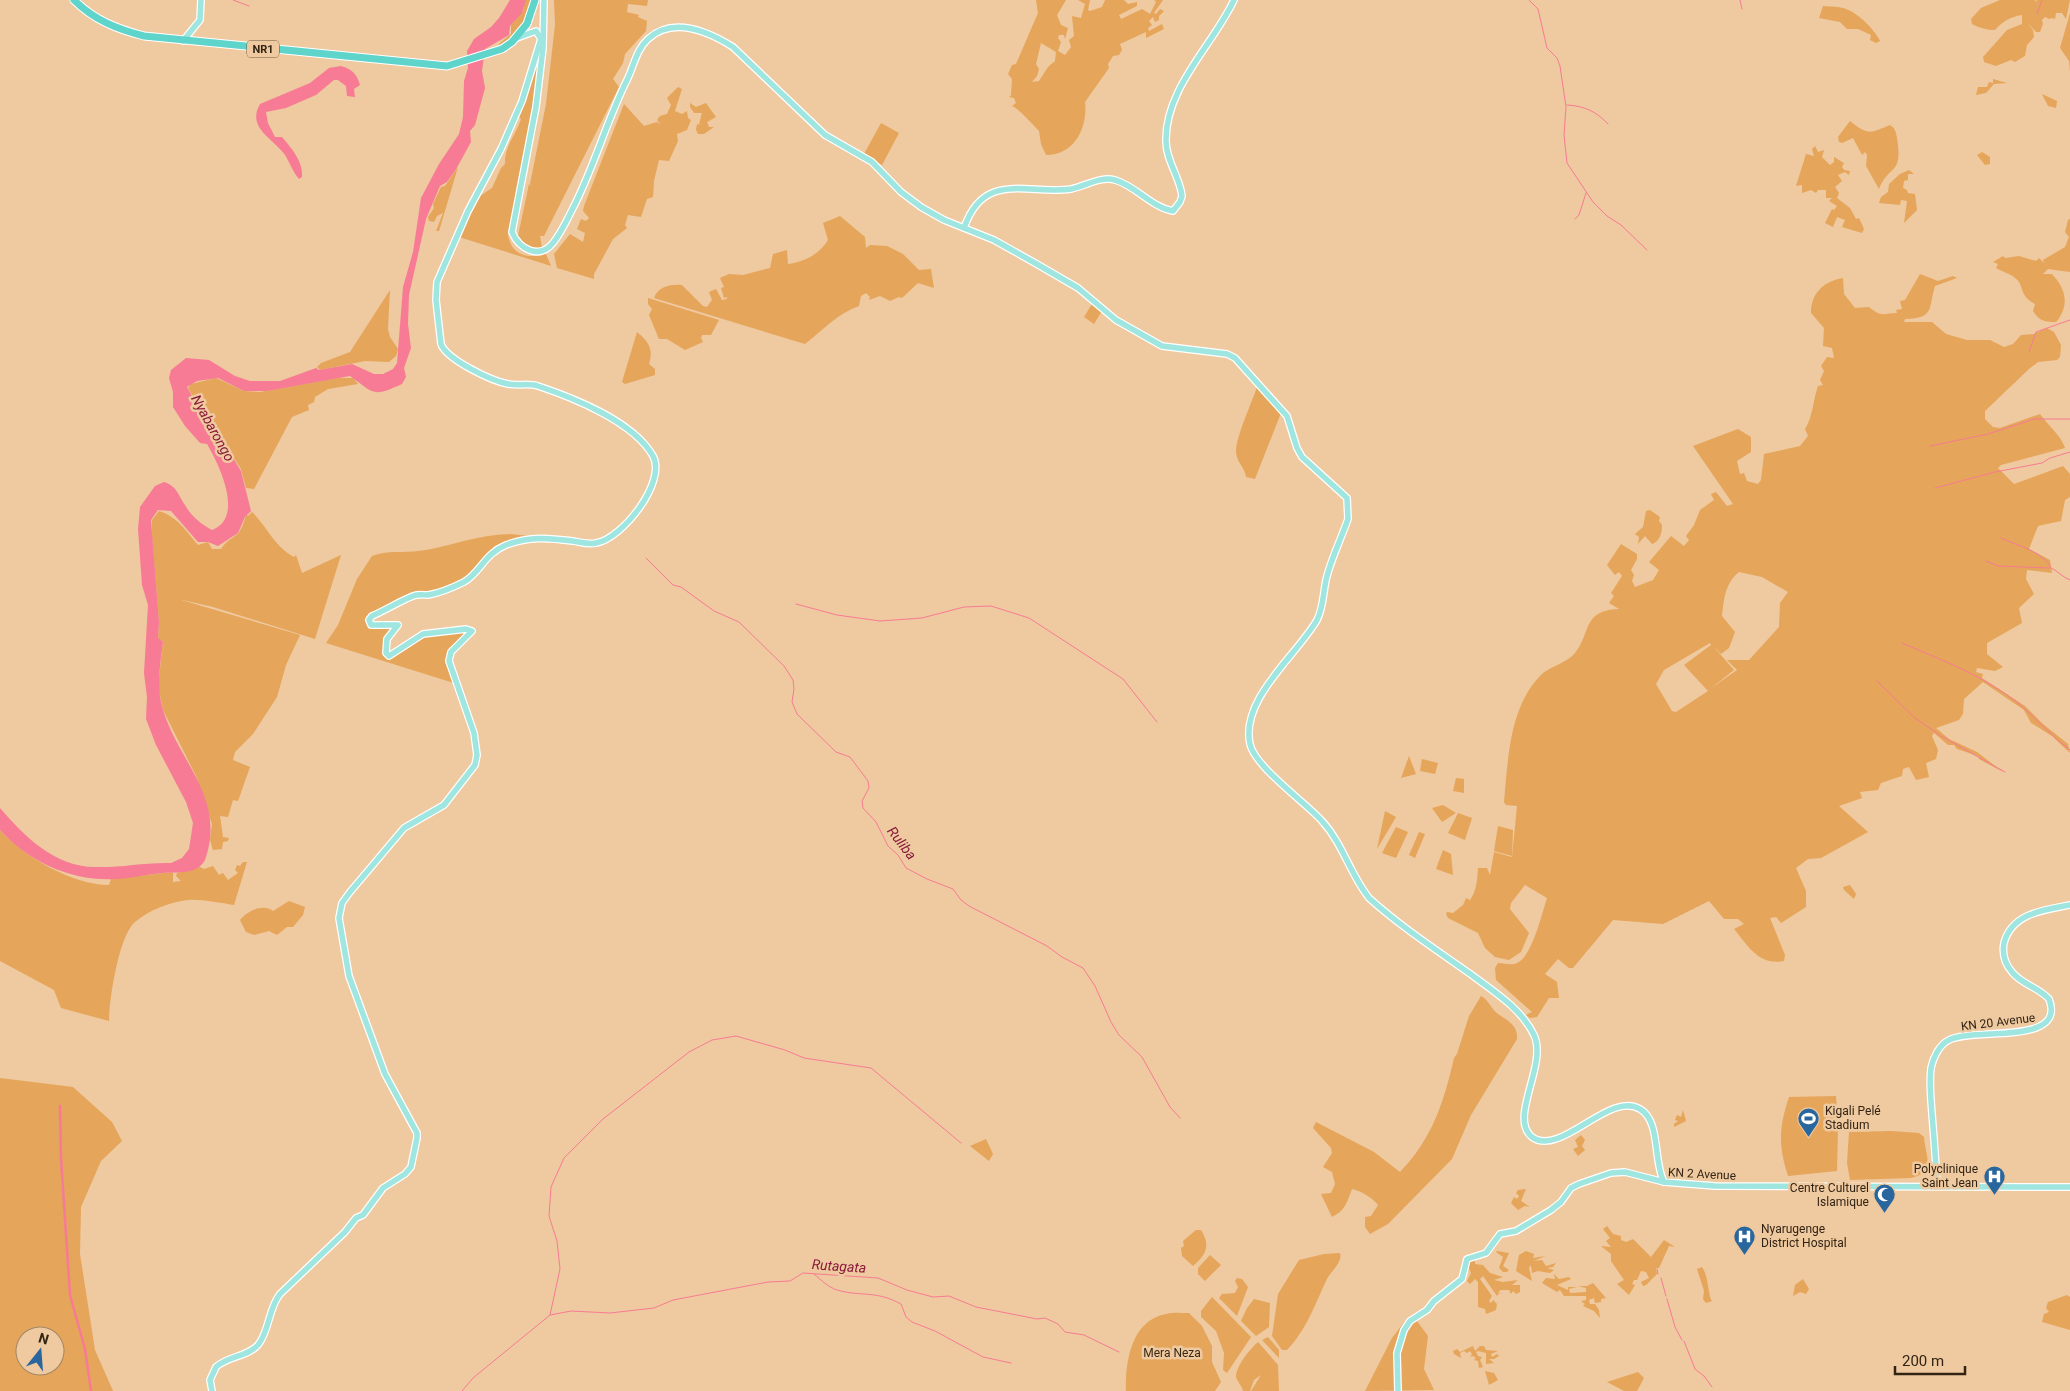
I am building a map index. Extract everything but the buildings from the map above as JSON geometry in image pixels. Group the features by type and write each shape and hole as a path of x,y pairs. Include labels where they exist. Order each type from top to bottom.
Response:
{"highway":[{"name":"NR1","path":"74,0 98,19 119,29 144,36 447,66 502,49 527,24 535,0"}],"main road":[{"path":"183,41 200,20 201,0"},
{"path":"544,0 543,48 536,107 512,232 517,244 522,247 532,251 541,251 554,242 584,188 623,87 642,46 656,34 676,28 700,30 733,47 825,135 872,162 901,192 921,207 994,240 1074,285 1116,320 1155,342 1171,348 1227,354 1235,358 1287,416 1296,448 1302,457 1347,498 1348,519 1326,577 1317,620 1274,674 1251,719 1249,731 1252,748 1274,775 1308,806 1331,831 1359,886 1369,898 1500,997 1528,1022 1538,1050 1536,1068 1523,1119 1528,1132 1536,1139 1549,1141 1614,1109 1633,1105 1648,1117 1655,1138 1657,1166 1664,1182"},
{"path":"964,228 971,210 979,201 1011,186 1065,189 1098,180 1112,180 1126,184 1173,210 1180,202 1182,196 1167,154 1166,133 1172,111 1181,84 1200,57 1234,0"},
{"path":"212,1391 210,1380 216,1366 250,1352 258,1345 264,1335 275,1302 280,1294 345,1232 356,1218 363,1215 383,1188 405,1174 411,1167 416,1146 417,1134 390,1085 356,996 348,969 340,915 342,903 375,861 407,826 444,805 475,765 477,755 474,733 449,661 451,652 472,631 466,628 423,634 389,656 386,653 386,642 398,625 371,625 369,620 372,616 412,596 429,595 462,582 472,576 486,558 497,550 513,543 540,537 592,544 604,540 632,517 648,494 656,476 656,464 643,444 607,415 582,403 536,386 507,384 493,379 462,363 443,349 441,344 436,300 437,282 468,210 501,149 522,100 541,39 536,32 514,39"},
{"name":"KN 20 Avenue","path":"1937,1186 1930,1089 1933,1060 1949,1040 1974,1033 2034,1030 2048,1021 2051,1010 2049,999 2011,972 2006,963 2003,947 2008,933 2018,921 2037,911 2070,906"},
{"name":"KN 2 Avenue","path":"1398,1391 1397,1353 1404,1330 1410,1321 1462,1280 1467,1259 1486,1253 1500,1234 1516,1231 1551,1210 1562,1202 1571,1188 1611,1173 1625,1172 1664,1182 1725,1186 2070,1187"}],"green space":[{"path":"525,0 533,0 524,21 516,33 498,48 500,43 511,34 511,25 523,11"},
{"path":"554,0 648,0 647,6 628,4 627,12 639,15 638,17 647,21 646,31 625,54 623,63 613,79 619,87 544,236 540,236 542,248 535,249 523,245 518,236 529,184 532,187 530,184 546,104 555,25"},
{"path":"1036,0 1066,0 1057,15 1061,25 1068,28 1065,39 1064,35 1059,35 1058,38 1061,42 1058,51 1065,55 1071,47 1069,40 1074,36 1072,16 1081,18 1085,4 1078,0 1090,0 1088,10 1090,11 1102,7 1105,0 1124,0 1128,4 1137,2 1137,6 1119,15 1121,19 1142,9 1150,14 1156,2 1154,0 1163,0 1154,13 1156,14 1160,9 1164,11 1159,16 1159,20 1155,22 1153,17 1149,21 1152,25 1148,28 1149,31 1162,24 1164,29 1146,38 1146,32 1120,44 1122,50 1119,55 1113,56 1108,64 1109,68 1085,102 1084,121 1078,138 1065,150 1056,154 1046,155 1041,144 1039,131 1012,106 1016,103 1014,98 1009,97 1011,95 1012,79 1008,74 1012,65 1016,64 1038,13","holes":["1041,43 1056,52 1055,61 1048,67 1039,81 1032,82 1037,76 1039,69 1036,64"]},
{"path":"2000,0 2035,0 2036,2 2037,0 2070,0 2066,19 2062,13 2056,13 2055,19 2045,17 2042,20 2043,24 2040,32 2036,32 2027,22 2033,30 2034,37 2027,45 2025,56 2015,62 2011,60 1996,66 1984,62 1983,57 2007,30 2022,24 2022,15 2007,20 1995,30 1972,24 1971,19 1981,8"},
{"path":"1823,6 1841,7 1856,14 1866,22 1880,41 1876,43 1870,40 1871,35 1858,29 1847,29 1840,22 1819,18"},
{"path":"2070,13 2070,72 2069,61 2060,48"},
{"path":"540,59 532,125 508,235 513,248 517,252 527,256 546,254 551,266 459,237 477,198 492,188 501,168 505,164 506,152 521,119 518,116"},
{"path":"1993,79 2007,83 1994,84 1986,93 1976,95 1978,87 1987,87 1989,82 1993,83"},
{"path":"678,87 682,89 675,111 682,114 687,111 688,118 691,120 687,130 677,134 678,141 669,161 659,160 654,181 653,197 647,199 641,217 628,215 625,225 627,228 613,239 594,274 594,279 557,268 554,254 570,234 583,242 585,233 577,229 581,219 586,221 589,218 583,211 584,206 624,104 644,126 657,122 661,125 657,120 660,116 667,114 671,105 667,98"},
{"path":"2042,94 2057,101 2056,108 2048,106"},
{"path":"690,103 696,107 706,103 716,117 707,122 709,127 714,127 704,134 698,134 696,130 697,124 702,125 699,124 702,113 694,113"},
{"path":"1850,121 1861,129 1870,132 1890,125 1895,130 1898,150 1897,164 1887,175 1879,189 1866,166 1867,155 1865,152 1862,155 1853,138 1842,143 1839,142 1838,137"},
{"path":"881,123 899,133 882,165 864,154"},
{"path":"1815,146 1818,152 1824,150 1822,157 1830,165 1834,162 1834,157 1844,163 1842,167 1844,170 1850,171 1849,175 1845,172 1838,175 1842,181 1835,187 1839,193 1837,198 1850,208 1856,219 1859,218 1864,229 1862,233 1842,227 1845,220 1837,217 1833,227 1825,223 1832,209 1834,210 1837,206 1829,201 1832,198 1826,198 1826,190 1818,190 1816,193 1811,190 1802,193 1802,185 1796,186 1806,154 1814,156 1812,149"},
{"path":"1982,152 1990,157 1990,164 1985,165 1977,155"},
{"path":"458,167 439,231 436,231 443,213 437,216 434,222 429,221 428,217 434,208 433,204 441,187 445,186"},
{"path":"1909,170 1914,174 1908,174 1908,180 1904,181 1903,188 1908,193 1915,194 1917,210 1904,223 1907,201 1901,200 1900,205 1879,203 1881,197 1888,192 1889,184 1900,174"},
{"path":"840,216 865,237 866,248 870,245 887,246 903,254 919,270 931,269 934,288 918,283 902,298 899,297 890,301 880,296 869,300 870,297 866,293 861,296 859,306 837,318 805,344 654,298 662,288 682,285 703,306 707,307 712,300 709,292 716,289 722,300 727,299 727,297 724,298 721,288 724,287 720,278 729,274 743,275 770,268 773,254 787,250 788,264 811,256 821,249 828,240 823,223"},
{"path":"2070,219 2070,272 2048,269 2043,274 2052,274 2057,280 2063,291 2065,303 2056,322 2045,321 2035,314 2033,311 2035,304 2026,297 2018,281 2011,275 1996,268 1998,264 1993,262 2003,256 2005,258 2019,256 2036,261 2039,258 2044,263 2043,260 2065,247 2069,237 2065,232 2068,220"},
{"path":"1920,274 1938,281 1953,276 1957,278 1935,286 1929,311 1926,314 1921,317 1905,319 1904,322 1932,322 1946,334 1967,340 1990,340 2004,347 2013,344 2021,335 2034,334 2047,328 2054,332 2061,345 2060,357 2057,360 2038,362 1985,411 1985,419 1993,427 2000,428 2040,414 2065,448 2001,465 1998,468 2014,484 2063,466 2070,474 2070,497 2065,500 2061,521 2038,526 2029,549 2050,560 2052,573 2027,570 2026,579 2034,594 2019,608 2022,623 1987,643 1987,654 2003,667 1995,671 1977,668 1976,672 1983,674 1982,678 2025,706 2043,724 2068,744 2070,753 2052,736 2031,723 2024,710 1983,682 1964,699 1963,714 1959,720 1936,728 1949,739 1977,752 2003,772 1979,759 1978,756 1957,749 1954,745 1948,745 1934,733 1932,736 1938,750 1936,759 1926,763 1929,777 1916,780 1909,767 1903,769 1902,776 1881,783 1878,790 1860,792 1862,798 1839,806 1868,832 1821,858 1808,859 1796,868 1806,891 1806,907 1781,923 1776,917 1770,918 1785,955 1784,961 1775,962 1761,958 1749,948 1734,929 1744,924 1738,919 1724,919 1709,901 1663,924 1613,920 1573,968 1569,968 1558,959 1545,974 1557,982 1559,998 1549,998 1537,1017 1530,1018 1526,1015 1532,1012 1496,980 1495,968 1498,963 1512,964 1522,959 1532,944 1547,898 1525,885 1511,903 1510,909 1529,933 1521,952 1509,960 1495,957 1485,948 1478,933 1448,918 1446,914 1447,912 1453,913 1463,905 1466,898 1470,900 1477,881 1478,868 1487,868 1490,875 1494,852 1512,857 1517,806 1506,805 1504,802 1512,735 1522,703 1540,676 1575,653 1593,618 1607,610 1619,609 1609,603 1614,596 1611,593 1622,576 1619,572 1615,575 1607,565 1621,544 1637,554 1637,559 1631,570 1634,575 1632,581 1635,587 1653,580 1659,570 1649,562 1671,536 1684,546 1689,540 1686,536 1694,525 1700,510 1714,500 1711,494 1716,492 1727,506 1733,504 1693,446 1738,429 1751,437 1751,452 1737,461 1740,474 1744,473 1747,481 1758,484 1761,480 1764,454 1800,446 1808,436 1805,429 1810,419 1818,386 1823,385 1820,380 1824,371 1821,366 1827,357 1834,358 1832,348 1823,346 1824,328 1811,313 1813,300 1820,289 1830,282 1843,278 1844,294 1855,308 1869,307 1877,313 1883,314 1897,313 1896,310 1902,309 1900,301 1905,300","holes":["1739,572 1762,577 1788,592 1780,603 1779,627 1749,660 1727,660 1737,670 1710,689 1734,670 1713,646 1721,654 1729,648 1735,632 1722,616 1728,586","1710,643 1711,645 1684,665 1708,691 1676,712 1672,711 1656,684 1664,670"]},
{"path":"390,290 388,329 390,337 398,349 396,356 389,362 365,361 320,370 317,367 321,363 350,352"},
{"path":"648,298 719,320 711,335 702,335 703,342 685,350 667,339 659,339 649,315 652,309 648,304"},
{"path":"1092,304 1102,311 1094,324 1084,317"},
{"path":"637,332 649,346 651,354 649,364 655,369 655,375 625,384 622,382"},
{"path":"216,378 244,391 260,392 338,378 353,378 358,384 328,389 315,397 314,402 308,405 309,410 292,417 254,489 246,488 241,469 224,443 219,443 188,388 191,384"},
{"path":"1257,387 1281,413 1255,479 1246,477 1237,458 1236,451 1241,429"},
{"path":"1650,510 1660,517 1659,521 1662,525 1661,534 1659,539 1652,544 1645,536 1638,544 1639,537 1635,534 1643,527 1646,511"},
{"path":"159,511 177,521 198,545 208,542 212,549 221,549 238,533 246,515 248,516 252,512 287,553 294,557 296,555 302,573 341,555 315,639 213,607 178,599 300,635 286,665 277,697 253,734 235,752 233,760 250,767 238,801 233,800 228,817 220,816 223,837 229,838 228,841 223,842 222,849 213,850 210,840 212,824 196,776 163,710 158,686 163,642 158,639 159,622 152,520"},
{"path":"511,534 529,536 506,544 467,578 436,592 417,594 368,618 366,623 369,627 396,626 384,651 385,656 391,659 425,635 468,631 448,655 457,684 326,643 338,625 357,579 372,556 389,552 419,551 476,538"},
{"path":"1409,756 1416,774 1401,778"},
{"path":"1422,759 1438,763 1435,774 1420,771"},
{"path":"1456,778 1464,779 1464,793 1453,791"},
{"path":"1443,805 1456,813 1442,822 1432,808"},
{"path":"1385,811 1396,817 1377,849"},
{"path":"1458,813 1472,818 1465,840 1448,833"},
{"path":"1498,826 1513,830 1512,856 1494,851"},
{"path":"1396,827 1408,832 1396,858 1382,853"},
{"path":"0,830 22,850 50,868 65,875 95,884 109,885 111,879 164,873 173,873 173,882 181,881 176,876 177,873 213,866 219,875 223,873 228,880 238,873 235,870 237,865 240,866 243,862 247,862 234,905 199,900 181,901 153,910 135,922 124,940 116,969 109,1021 61,1008 54,990 0,961"},
{"path":"1419,832 1425,834 1415,858 1409,855"},
{"path":"1443,850 1451,854 1453,875 1436,869"},
{"path":"1850,885 1856,894 1854,899 1843,887"},
{"path":"289,901 305,907 303,915 293,927 287,927 277,935 269,931 254,935 246,932 240,920 247,914 260,908 273,911"},
{"path":"1481,996 1496,1012 1509,1021 1516,1030 1517,1039 1471,1115 1452,1159 1388,1224 1370,1234 1365,1227 1365,1217 1371,1216 1378,1205 1370,1197 1359,1191 1352,1189 1343,1209 1332,1217 1321,1194 1331,1193 1335,1184 1332,1172 1323,1167 1332,1153 1331,1148 1313,1128 1316,1122 1374,1152 1400,1172 1429,1133 1441,1105 1454,1058 1469,1016"},
{"path":"0,1078 73,1087 112,1122 122,1141 101,1161 81,1207 80,1254 95,1350 113,1391 0,1391"},
{"name":"Kigali Pelé Stadium","path":"1836,1096 1838,1128 1837,1171 1788,1176 1781,1145 1781,1136 1783,1118 1789,1097"},
{"path":"1683,1110 1686,1121 1674,1127 1674,1124 1678,1121 1675,1120 1677,1115 1681,1117"},
{"path":"1891,1131 1919,1133 1924,1137 1928,1162 1924,1172 1911,1178 1850,1180 1847,1163 1849,1132"},
{"path":"1581,1135 1585,1140 1582,1146 1585,1150 1578,1156 1573,1149 1578,1147 1575,1140"},
{"path":"986,1139 993,1154 989,1161 970,1146"},
{"path":"1526,1189 1521,1201 1530,1207 1525,1206 1518,1210 1511,1203 1514,1197 1517,1199 1519,1196 1516,1193 1518,1190"},
{"path":"1607,1226 1613,1234 1621,1236 1621,1240 1626,1242 1633,1239 1651,1257 1664,1240 1675,1247 1669,1246 1659,1268 1656,1268 1657,1274 1643,1286 1641,1282 1649,1278 1646,1272 1641,1271 1637,1280 1634,1280 1632,1284 1635,1285 1629,1295 1617,1284 1624,1280 1611,1261 1611,1254 1601,1246 1611,1247 1606,1241 1610,1238 1603,1229"},
{"path":"1196,1230 1201,1230 1204,1236 1206,1250 1193,1266 1182,1256 1181,1248 1184,1246 1183,1241"},
{"path":"1497,1251 1509,1253 1503,1266 1509,1270 1507,1272 1503,1272 1499,1268 1503,1257"},
{"path":"1526,1251 1534,1254 1533,1258 1545,1256 1534,1261 1542,1260 1546,1266 1556,1263 1553,1267 1547,1268 1554,1270 1550,1273 1538,1271 1532,1273 1531,1265 1529,1268 1532,1281 1516,1271 1519,1255"},
{"path":"1340,1253 1340,1260 1327,1279 1300,1334 1287,1350 1282,1350 1272,1336 1278,1294 1299,1260 1324,1254"},
{"path":"1210,1255 1221,1265 1205,1281 1198,1274 1198,1268"},
{"path":"1471,1259 1475,1259 1475,1264 1483,1265 1490,1273 1503,1277 1494,1280 1503,1282 1518,1280 1512,1285 1520,1285 1520,1292 1516,1294 1513,1291 1511,1294 1509,1290 1501,1290 1498,1292 1503,1294 1499,1293 1497,1296 1483,1276 1480,1279 1492,1296 1489,1301 1491,1303 1493,1300 1497,1304 1496,1310 1486,1314 1485,1309 1478,1307 1478,1282 1475,1279 1470,1284 1467,1281 1471,1273 1468,1266"},
{"path":"1702,1267 1712,1301 1706,1303 1703,1299 1704,1291 1697,1269"},
{"path":"1554,1274 1559,1279 1569,1277 1571,1279 1557,1285 1568,1290 1568,1287 1577,1287 1569,1289 1570,1293 1586,1292 1586,1288 1578,1286 1587,1286 1593,1283 1606,1298 1601,1299 1601,1302 1595,1303 1594,1298 1589,1300 1590,1304 1595,1304 1599,1310 1600,1318 1594,1311 1583,1306 1585,1304 1581,1301 1586,1300 1586,1296 1564,1296 1560,1290 1557,1292 1542,1283 1546,1278 1555,1279"},
{"path":"1237,1278 1242,1279 1248,1287 1237,1316 1219,1298 1222,1294 1235,1293 1238,1287 1235,1281"},
{"path":"1803,1279 1809,1289 1806,1294 1800,1292 1793,1296 1795,1285"},
{"path":"2067,1295 2070,1297 2070,1330 2042,1322 2044,1314 2049,1312 2046,1308 2048,1302"},
{"path":"1212,1297 1251,1337 1227,1373 1223,1370 1224,1353 1216,1331 1201,1317 1201,1311"},
{"path":"1254,1299 1270,1303 1269,1327 1256,1336 1241,1321"},
{"name":"Mera Neza","path":"1189,1313 1202,1326 1212,1346 1212,1362 1221,1382 1215,1391 1126,1391 1127,1368 1132,1344 1145,1325 1154,1318 1166,1314"},
{"path":"1405,1321 1417,1321 1428,1336 1424,1369 1434,1390 1365,1391 1392,1338"},
{"path":"1268,1337 1279,1350 1279,1358 1262,1340"},
{"path":"1258,1342 1278,1365 1279,1391 1251,1391 1261,1375 1254,1380 1250,1391 1243,1391 1236,1377 1241,1363"},
{"path":"1473,1346 1475,1351 1480,1346 1484,1346 1486,1350 1498,1351 1491,1354 1492,1357 1497,1354 1499,1356 1489,1359 1494,1363 1486,1364 1486,1353 1476,1352 1478,1356 1482,1357 1480,1360 1483,1367 1479,1368 1478,1361 1474,1360 1476,1358 1470,1357 1472,1354 1470,1351 1460,1353 1461,1358 1454,1354 1453,1351 1457,1349 1460,1352"},
{"path":"1485,1371 1494,1373 1498,1380 1489,1385"},
{"path":"1638,1372 1644,1378 1637,1391 1624,1391 1607,1382"}],"shaded area":[{"path":"510,0 526,0 522,13 510,26 509,35 485,49 482,71 485,88 475,125 470,131 471,142 455,171 447,182 440,186 426,219 409,295 408,324 411,348 404,368 406,377 402,384 385,391 374,392 350,376 267,391 244,391 218,378 197,381 187,387 218,443 224,443 241,471 251,511 245,517 238,533 218,546 208,542 198,542 171,511 158,510 151,520 159,622 158,638 163,642 159,676 161,701 170,729 198,781 210,816 210,836 203,863 194,870 188,871 118,879 101,879 69,874 39,861 12,842 0,830 0,808 19,829 42,848 54,856 80,866 104,867 171,863 182,858 189,849 193,823 186,802 156,745 146,719 147,697 144,673 148,605 142,585 138,529 140,507 155,486 164,482 175,488 193,516 212,530 222,524 227,514 228,503 223,477 207,444 200,443 185,426 173,407 173,392 169,378 171,370 186,358 209,360 235,376 250,381 280,381 316,368 319,370 352,364 374,374 383,374 393,369 397,363 403,287 413,252 421,198 439,164 459,134 463,117 464,81 468,68 467,51 474,39 491,27 499,18"},
{"path":"341,66 351,70 357,78 360,85 354,89 355,97 347,96 346,86 338,80 334,80 316,95 286,108 266,112 268,123 275,137 282,137 299,160 302,177 299,179 285,155 263,133 256,120 257,112 260,104 310,83 329,68"}],"waterway":[{"path":"233,0 249,6"},
{"path":"1529,0 1538,9 1547,48 1557,58 1560,66 1566,107 1564,135 1567,163 1593,202 1647,250"},
{"path":"1740,0 1742,9"},
{"path":"2037,14 2042,0"},
{"path":"1567,105 1589,110 1608,124"},
{"path":"1575,219 1579,215 1586,193"},
{"path":"2029,352 2036,332 2070,320"},
{"path":"1930,446 1988,434 2034,419 2070,419"},
{"path":"1935,488 1995,472 2042,463 2050,458 2070,452"},
{"path":"2001,538 2036,553 2051,568 2070,580"},
{"name":"Ruliba","path":"646,558 673,585 681,587 714,611 739,622 784,666 793,680 792,702 797,714 836,752 850,757 868,781 869,788 862,801 863,808 876,822 888,846 898,855 906,868 953,889 961,900 969,906 1047,946 1062,957 1083,968 1095,986 1119,1035 1142,1057 1170,1107 1180,1118"},
{"path":"1986,561 1998,566 2049,568"},
{"path":"796,604 837,615 880,621 922,618 964,607 991,606 1029,618 1123,679 1157,722"},
{"path":"1902,643 1962,669 2005,693 2070,750"},
{"path":"1877,681 1915,718 1941,736 2005,772"},
{"path":"462,1391 473,1378 550,1315 560,1269 557,1241 549,1216 551,1187 564,1158 603,1119 689,1052 712,1040 736,1036 785,1050 804,1058 871,1068 961,1143"},
{"path":"60,1106 61,1158 70,1295 85,1349 91,1391"},
{"path":"1657,1269 1658,1274"},
{"name":"Rutagata","path":"550,1315 571,1311 610,1313 654,1308 673,1300 768,1282 790,1281 803,1273 878,1278 907,1290 933,1297 949,1296 976,1307 1037,1319 1045,1318 1058,1324 1065,1332 1084,1335 1119,1352"},
{"path":"814,1274 837,1290 876,1295 901,1304 906,1317 912,1322 935,1331 983,1357 1011,1363"},
{"path":"1661,1278 1666,1296"},
{"path":"1667,1299 1675,1327 1682,1340"},
{"path":"1684,1341 1695,1369 1704,1376 1712,1387"}],"place":[{"name":"Kigali Pelé Stadium","path":"1809,1137"},
{"name":"Polyclinique Saint Jean","path":"1994,1195"},
{"name":"Centre Culturel Islamique","path":"1885,1214"},
{"name":"Nyarugenge District Hospital","path":"1745,1255"}],"water label":[{"name":"Nyabarongo","path":"213,428"}]}
